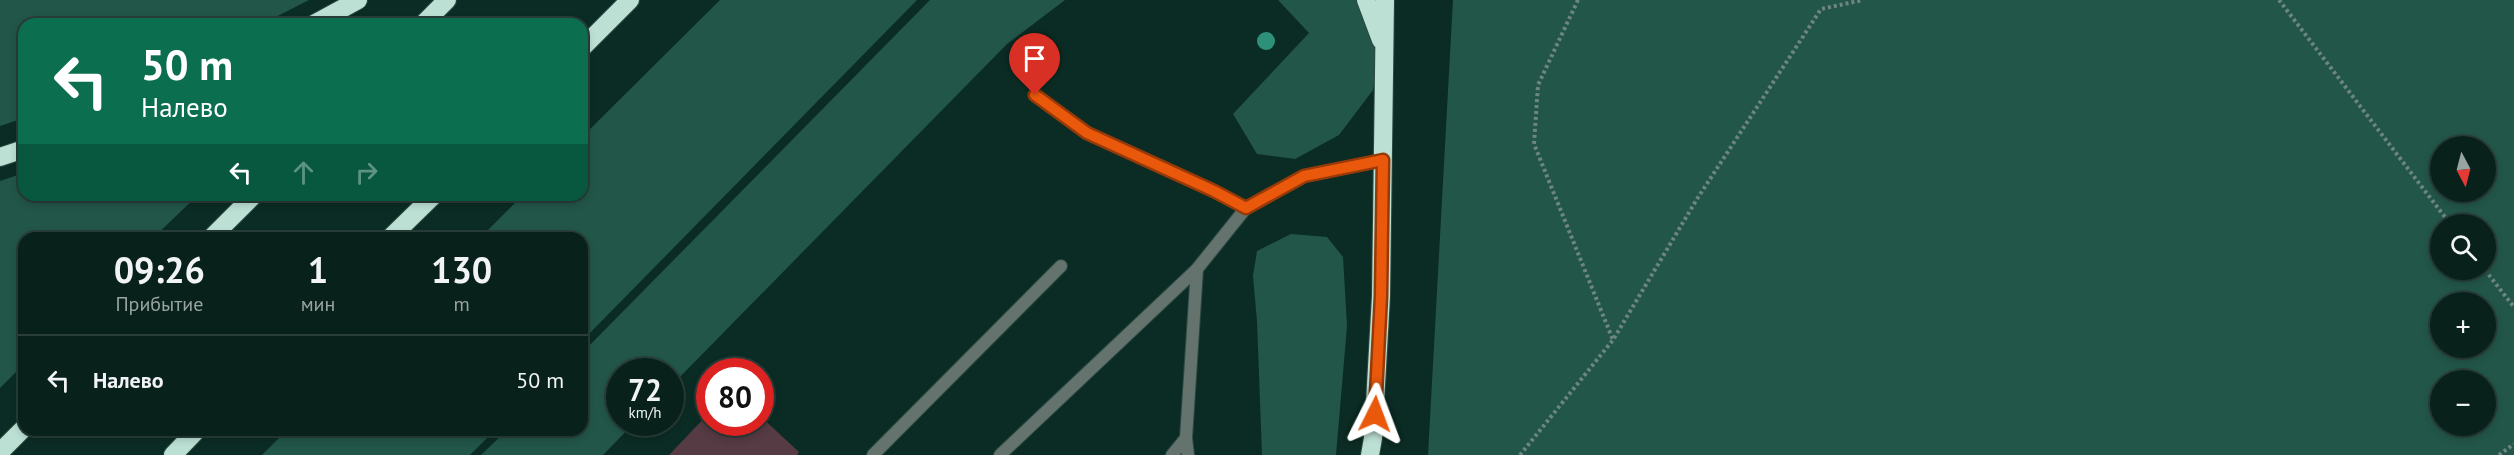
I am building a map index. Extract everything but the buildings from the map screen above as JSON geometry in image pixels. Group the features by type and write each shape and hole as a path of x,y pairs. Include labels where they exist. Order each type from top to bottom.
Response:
{"highway":[{"path":"325,18 358,0"},
{"path":"429,18 447,0"},
{"path":"588,42 630,0"},
{"path":"1366,0 1385,50"},
{"path":"1370,455 1373,438 1381,296 1385,0"},
{"path":"0,157 18,151"},
{"path":"217,232 248,201"},
{"path":"396,232 428,201"},
{"path":"0,452 18,434"},
{"path":"173,455 191,436"}],"lane":[{"path":"1035,95 1087,133 1246,208"},
{"path":"1000,455 1197,269 1246,208 1304,176 1383,160"},
{"path":"873,455 1061,266"},
{"path":"1186,455 1197,269"},
{"path":"1172,455 1186,438"}],"path":[{"path":"1578,0 1538,85 1534,144 1613,340"},
{"path":"1520,455 1613,340 1697,199 1821,9 1863,0"},
{"path":"2280,0 2443,214"},
{"path":"2494,280 2514,307"},
{"path":"2499,455 2514,444"}],"green space":[{"path":"0,0 309,0 274,18 18,18 18,120 0,126"},
{"path":"720,0 917,0 588,335 588,232 486,232 517,201 588,201 588,131"},
{"path":"930,0 1065,0 1007,44 684,373 684,358 606,358 606,436 621,436 603,455 481,455 501,436 588,436 588,347"},
{"path":"1278,0 1376,0 1380,46 1373,90 1339,135 1295,159 1257,154 1233,114 1309,33"},
{"path":"1453,0 2514,0 2514,455 1428,455"},
{"path":"18,175 18,201 192,201 159,232 18,232 18,370 0,388 0,181"},
{"path":"1291,234 1327,237 1343,257 1347,326 1336,455 1262,455 1253,276 1257,251"},
{"path":"281,436 489,436 470,455 262,455"}],"route":[{"path":"1035,95 1087,133 1246,208 1304,176 1383,160 1381,296 1375,414"}]}
